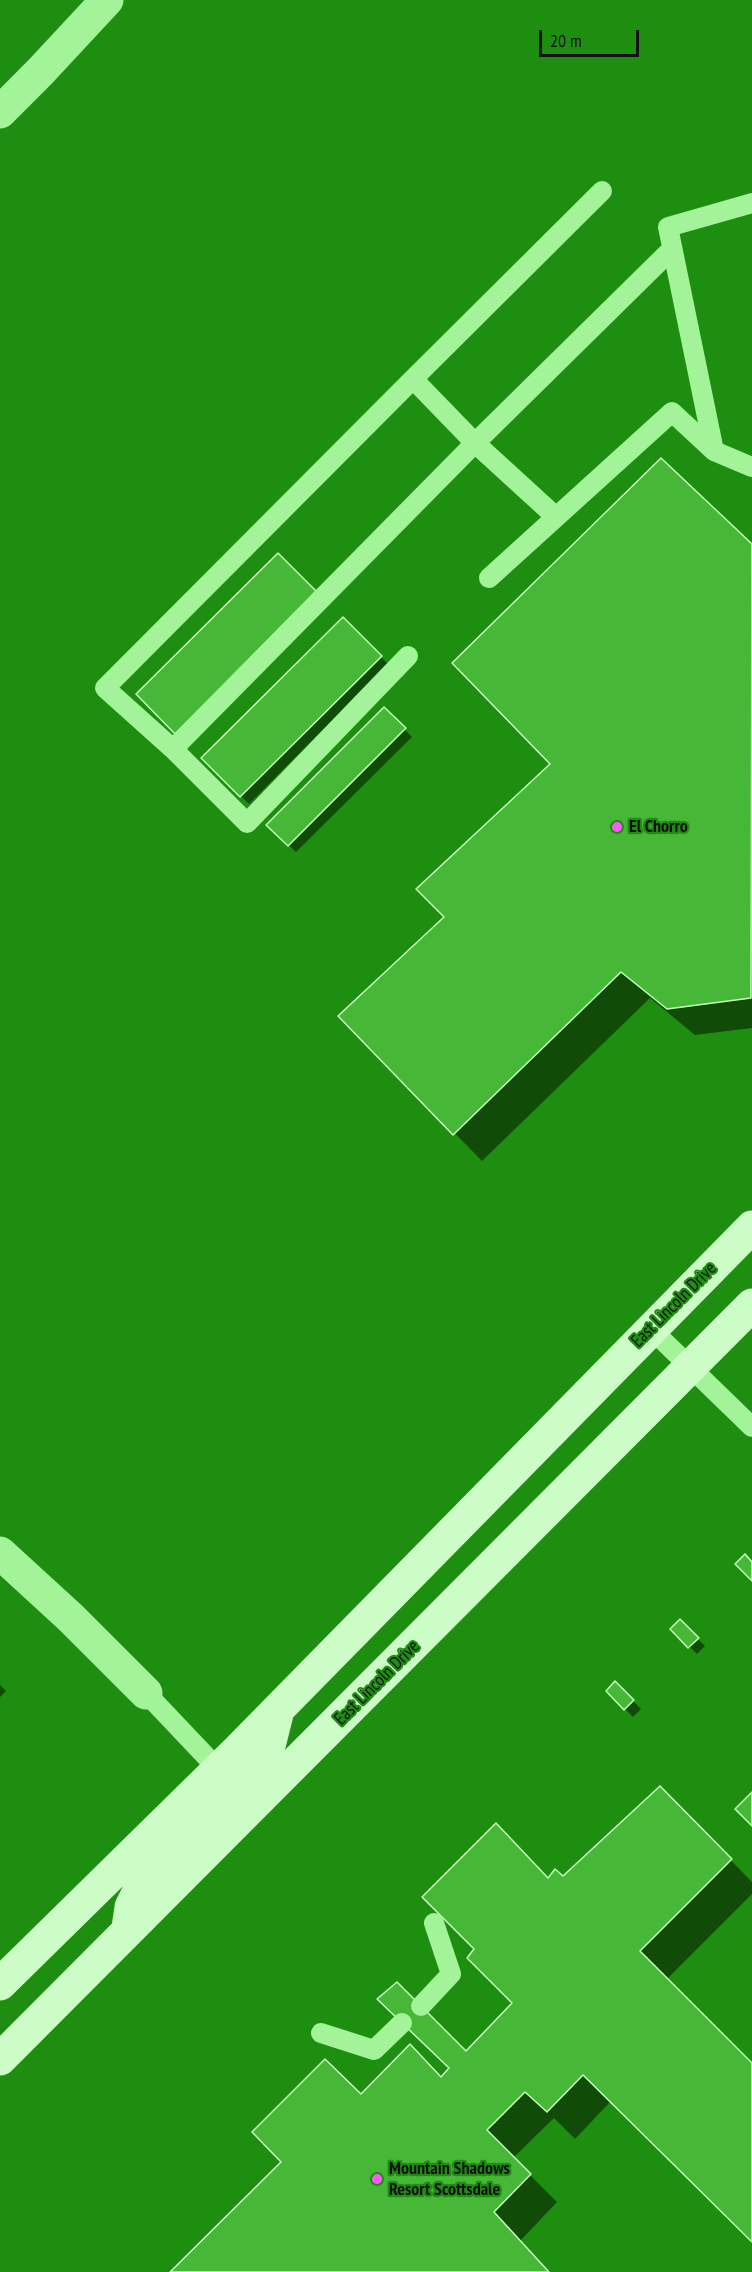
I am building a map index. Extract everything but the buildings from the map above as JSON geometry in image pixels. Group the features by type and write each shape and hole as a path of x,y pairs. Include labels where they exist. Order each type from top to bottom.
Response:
{"main road":[{"name":"East Lincoln Drive","path":"0,1984 279,1708 752,1227"},
{"name":"East Lincoln Drive","path":"0,2059 752,1305"},
{"path":"127,1932 131,1907 143,1883 267,1754 279,1708"}],"street":[{"path":"0,112 107,0"},
{"path":"0,1553 71,1618 146,1693"}],"lane":[{"path":"408,656 246,823 173,749 105,688 602,191"},
{"path":"714,451 668,227 752,203"},
{"path":"173,749 475,442 672,249"},
{"path":"413,379 475,442 556,517"},
{"path":"489,578 672,412 714,451 752,467"},
{"path":"650,1329 752,1427"},
{"path":"146,1693 218,1769"},
{"path":"421,2006 451,1974 434,1923"},
{"path":"321,2034 374,2050 402,2024"}],"place":[{"name":"El Chorro","path":"617,827"},
{"name":"Mountain Shadows Resort Scottsdale","path":"377,2179"}]}
